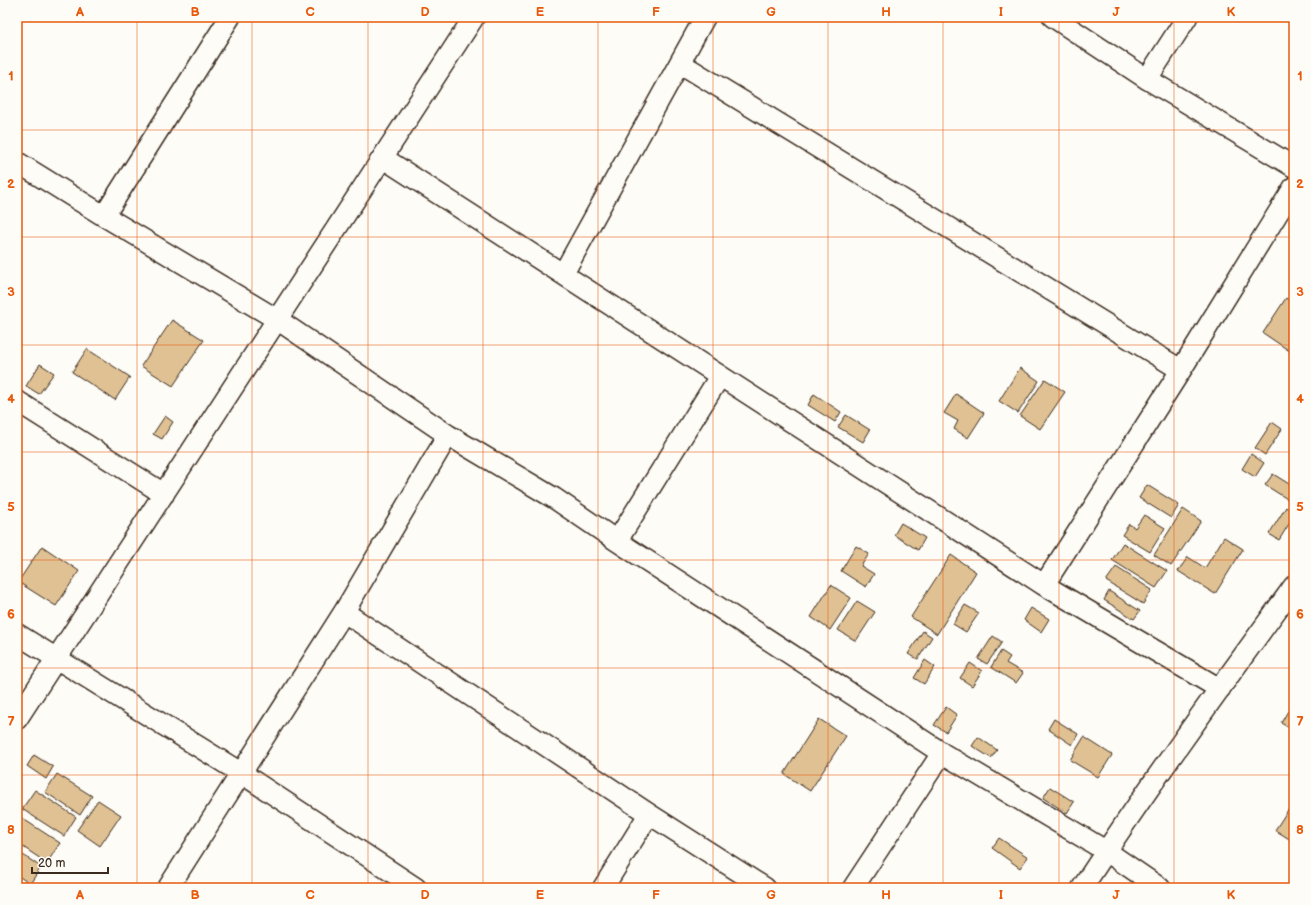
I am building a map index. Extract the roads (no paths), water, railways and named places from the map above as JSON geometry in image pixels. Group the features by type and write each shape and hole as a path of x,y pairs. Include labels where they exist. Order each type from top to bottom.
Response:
{"street":[{"path":"104,216 230,17"},
{"path":"17,719 474,17"},
{"path":"563,274 705,17"},
{"path":"1053,17 1147,79 1294,167"},
{"path":"1147,79 1187,17"},
{"path":"680,63 1181,370"},
{"path":"382,158 1044,585 1220,689"},
{"path":"17,162 278,320 448,434 554,498 616,541 942,753 1106,852 1160,888"},
{"path":"1044,585 1181,370 1294,187"},
{"path":"616,541 720,376"},
{"path":"17,401 164,494"},
{"path":"168,888 344,612 448,434"},
{"path":"1082,888 1220,689 1294,586"},
{"path":"344,612 649,814 765,888"},
{"path":"17,634 241,773 416,888"},
{"path":"853,888 942,753"},
{"path":"603,888 649,814"}]}
